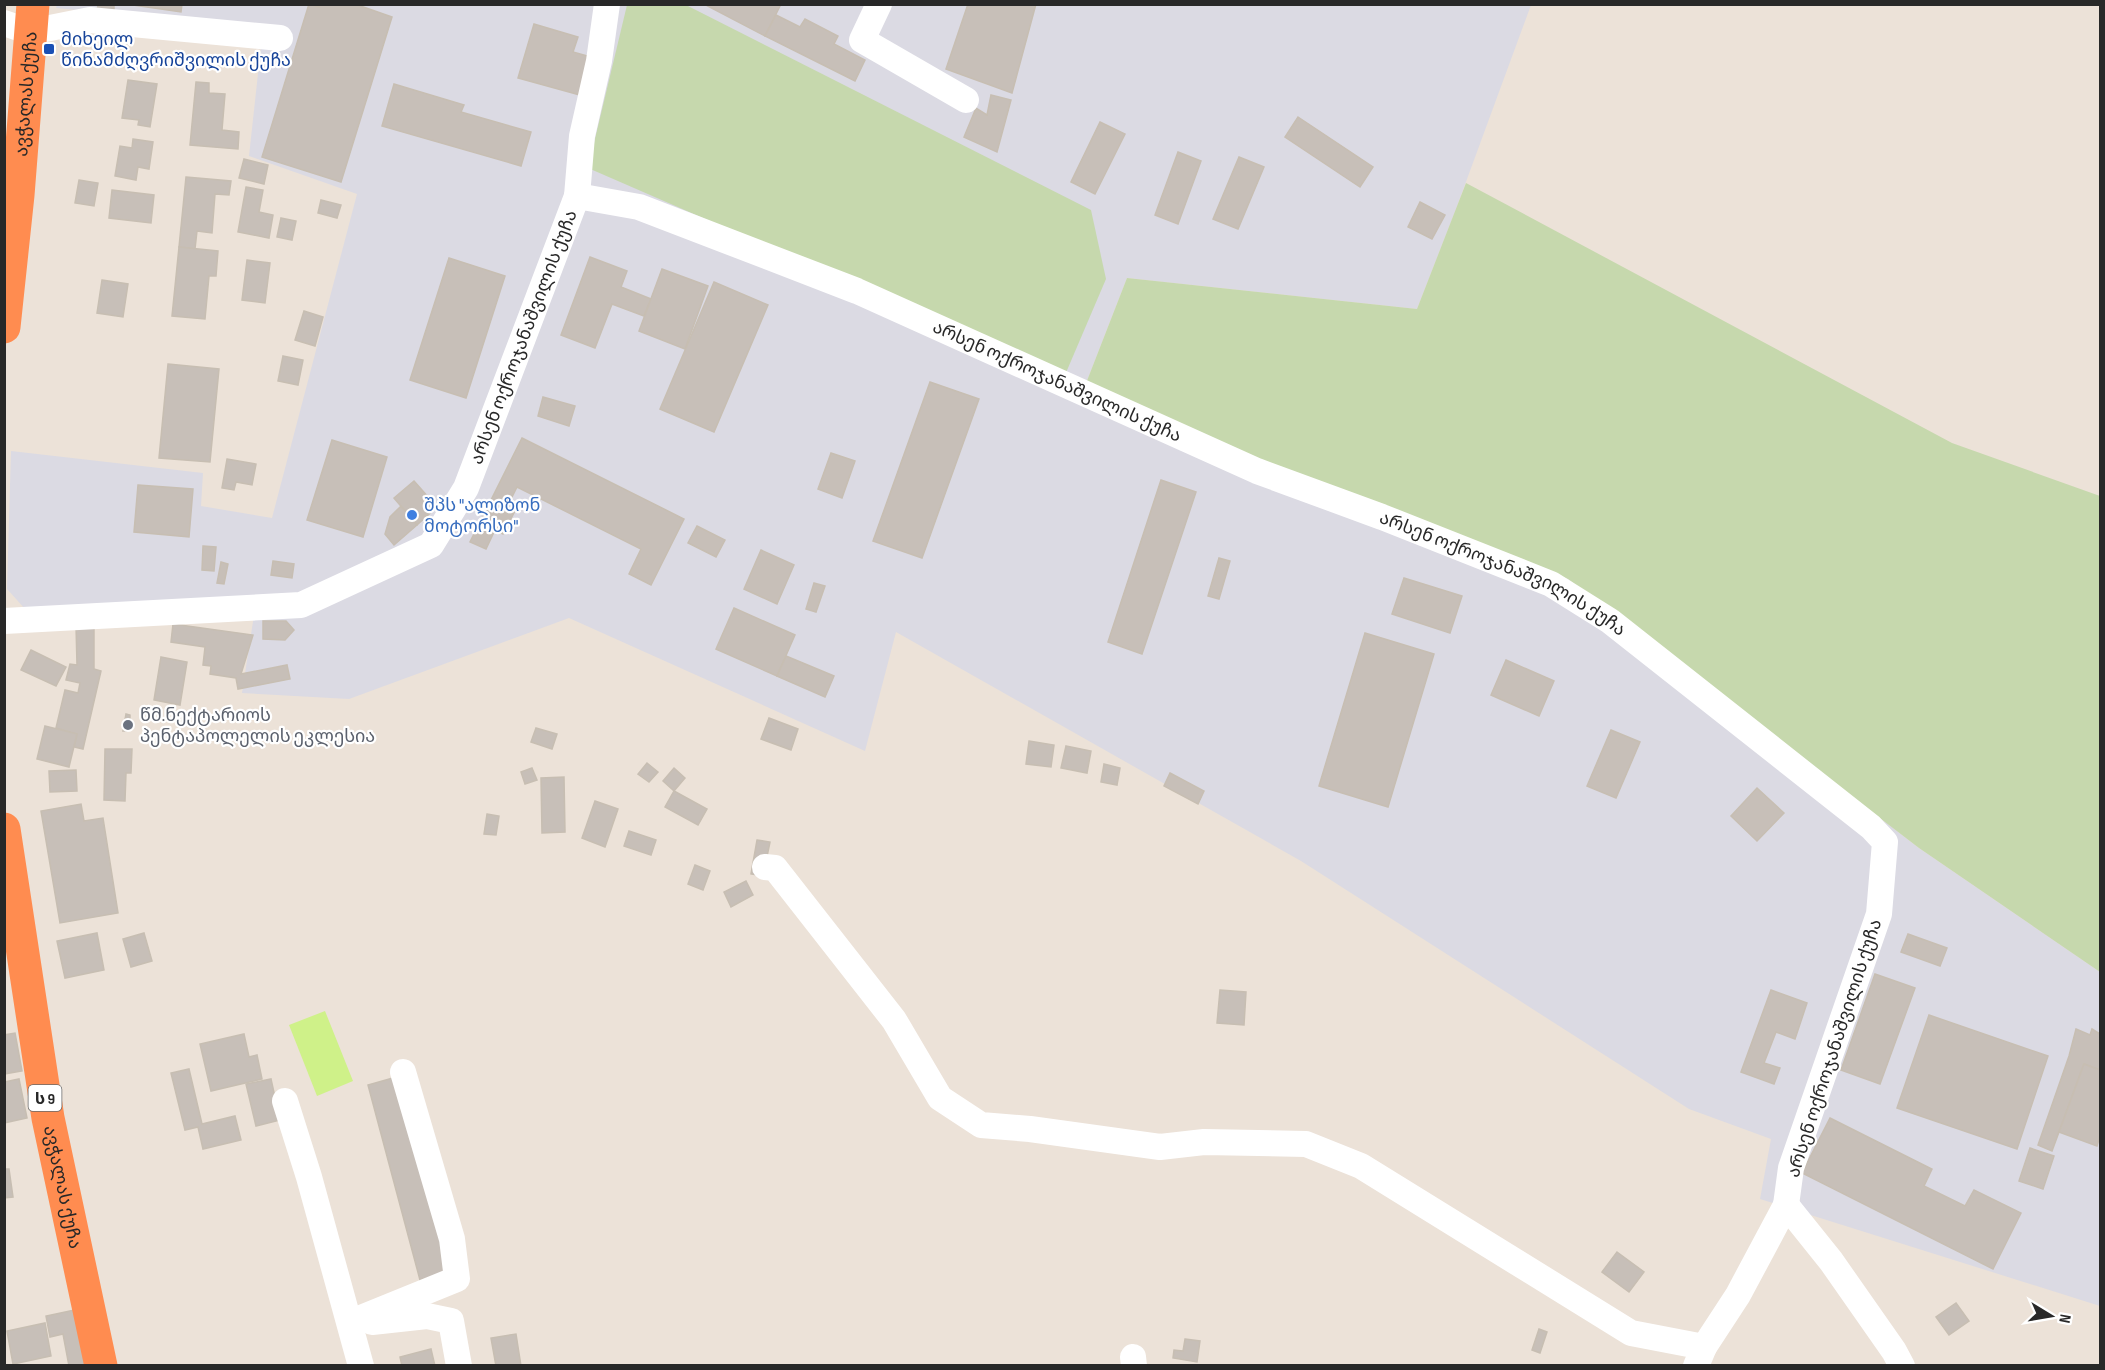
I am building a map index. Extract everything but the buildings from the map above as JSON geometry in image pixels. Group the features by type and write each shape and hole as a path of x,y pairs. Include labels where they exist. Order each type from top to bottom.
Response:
{"highway":[{"name":"ავჭალას ქუჩა","path":"4,327 19,186 23,20"},
{"name":"ავჭალას ქუჩა","path":"4,829 13,944 101,1365"}],"street":[{"path":"577,196 582,136 607,4"},
{"path":"879,4 862,40 966,100"},
{"path":"23,20 90,20 280,38"},
{"name":"არსენ ოქროჯანაშვილის ქუჩა","path":"4,621 301,605 431,545 466,488 577,196 639,207 857,291 1257,471 1382,517 1551,584 1610,621 1871,827 1885,842 1879,914 1791,1168 1786,1205"},
{"path":"765,867 775,868 894,1020 940,1098 981,1125 1030,1129 1160,1147 1204,1142 1306,1144 1361,1166 1631,1333 1700,1356 1738,1295 1786,1205 1831,1261 1902,1365"},
{"path":"351,1322 457,1279 452,1239 403,1072"},
{"path":"285,1101 351,1322 361,1365"},
{"path":"351,1322 388,1322 427,1316 451,1322 459,1365"}],"shaded area":[{"path":"57,5 1531,5 1417,309 1127,278 1083,391 1568,579 1919,848 2100,972 2100,1306 1760,1199 1771,1139 1689,1109 1301,861 896,632 865,751 569,618 349,699 242,693 256,602 26,610 7,589 11,451 203,473 201,506 272,518 357,194 249,156 263,28 56,8"}],"green space":[{"path":"627,5 686,5 1091,210 1106,279 1065,375 588,168"},
{"path":"1466,183 1952,443 2100,496 2100,972 1919,848 1568,579 1083,391 1127,278 1417,309"},
{"path":"325,1011 353,1081 317,1096 289,1025"}],"place":[{"name":"მიხეილ წინამძღვრიშვილის ქუჩა","path":"49,49"},
{"name":"შპს \"ალიზონ მოტორსი\"","path":"412,515"},
{"name":"წმ.ნექტარიოს პენტაპოლელის ეკლესია","path":"128,725"}]}
